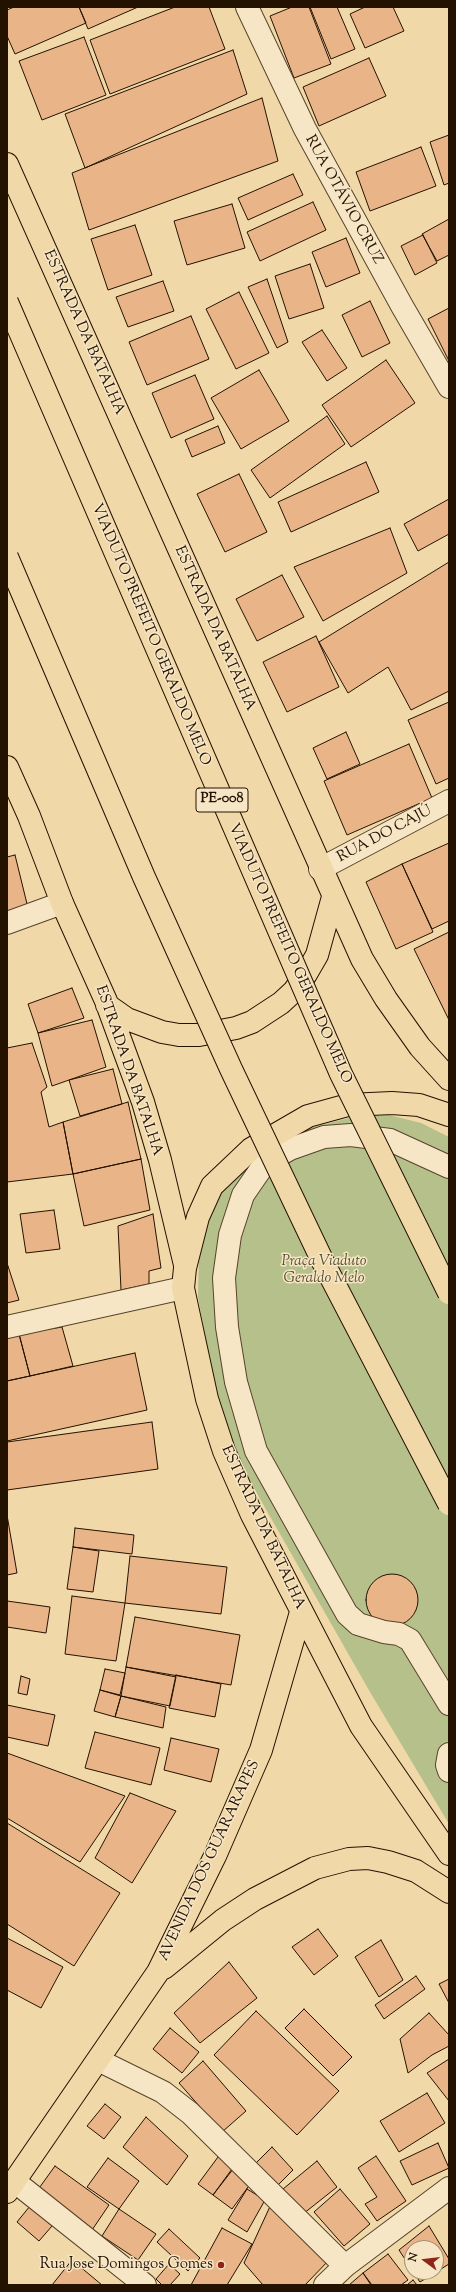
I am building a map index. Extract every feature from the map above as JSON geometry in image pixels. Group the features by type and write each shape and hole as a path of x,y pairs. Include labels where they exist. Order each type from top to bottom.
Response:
{"main road":[{"name":"ESTRADA DA BATALHA","path":"7,164 320,869 362,959 386,999 420,1047 449,1079"},
{"name":"VIADUTO PREFEITO GERALDO MELO","path":"7,302 341,1074 449,1293"},
{"path":"7,557 144,877 231,1069 323,1262 449,1504"},
{"name":"ESTRADA DA BATALHA","path":"7,767 29,816 62,903 107,1005 142,1102 158,1152 207,1399 224,1451 252,1515 361,1726 449,1854"},
{"path":"107,1005 127,1019 162,1032 179,1035 206,1034 236,1028 252,1022 281,1003 294,991 306,974 317,955 333,897"},
{"path":"184,1278 198,1218 212,1186 251,1148 308,1116 348,1106 392,1103 418,1105 449,1115"},
{"name":"AVENIDA DOS GUARARAPES","path":"11,2187 100,2061 158,1972 218,1850 261,1750 301,1612"},
{"name":"AVENIDA DOS GUARARAPES","path":"158,1972 223,1920 255,1898 315,1868 349,1859 375,1860 416,1871 449,1892"}],"street":[{"name":"RUA OTÁVIO CRUZ","path":"248,7 305,129 402,306 449,387"},
{"name":"RUA DO CAJÚ","path":"320,869 449,801"},
{"path":"7,923 62,903"},
{"path":"449,1167 390,1140 351,1135 324,1137 290,1148 265,1163 243,1195 230,1235 224,1278 227,1327 236,1382 256,1452 347,1614 358,1624 384,1632 399,1634 410,1640 449,1704"},
{"path":"7,1327 184,1278"},
{"path":"449,1754 447,1765 449,1771"},
{"path":"100,2061 163,2092 190,2113 345,2266"},
{"path":"11,2187 145,2285"},
{"path":"325,2285 345,2266 449,2188"}],"green space":[{"name":"Praça Viaduto Geraldo Melo","path":"389,1115 421,1123 449,1137 449,1824 370,1692 243,1469 216,1395 198,1297 199,1253 216,1190 250,1155 298,1131 353,1117"}],"building":[{"path":"14,7 79,7 86,23 15,54 7,36 7,10"},
{"path":"79,7 138,7 88,29"},
{"path":"175,7 209,7 225,49 110,94 90,40"},
{"path":"292,7 309,7 331,64 294,78 270,16"},
{"path":"310,7 337,7 355,49 331,59"},
{"path":"365,7 393,7 404,31 365,48 350,14"},
{"path":"84,37 106,95 42,120 19,61"},
{"path":"233,50 247,94 85,168 65,114"},
{"path":"369,58 386,96 319,126 303,87"},
{"path":"262,98 278,161 89,230 72,173"},
{"path":"449,135 449,183 444,185 430,142"},
{"path":"421,147 436,186 370,211 356,172"},
{"path":"293,174 303,195 248,220 238,198"},
{"path":"313,202 326,230 260,261 247,232"},
{"path":"232,204 245,248 187,265 174,221"},
{"path":"449,219 449,255 437,261 422,234"},
{"path":"135,225 152,275 108,290 91,239"},
{"path":"423,235 437,263 415,275 401,246"},
{"path":"346,238 360,273 326,287 312,252"},
{"path":"310,264 324,308 289,319 275,276"},
{"path":"267,279 288,342 277,348 248,287"},
{"path":"163,281 174,311 128,327 116,297"},
{"path":"239,292 269,353 236,369 206,309"},
{"path":"370,301 390,343 362,357 342,315"},
{"path":"449,308 449,361 428,319"},
{"path":"191,316 209,359 147,385 129,342"},
{"path":"322,330 347,368 327,381 302,342"},
{"path":"386,360 415,403 351,447 322,405"},
{"path":"259,370 289,421 241,449 211,398"},
{"path":"195,375 214,419 171,438 152,393"},
{"path":"327,416 345,444 270,498 251,470"},
{"path":"218,426 225,443 192,457 185,440"},
{"path":"366,462 379,492 291,532 278,502"},
{"path":"239,474 267,532 225,552 197,494"},
{"path":"449,499 449,534 418,551 404,524"},
{"path":"390,528 407,573 323,621 294,567"},
{"path":"449,562 449,691 411,710 388,667 348,693 319,642"},
{"path":"282,575 304,617 257,641 236,599"},
{"path":"316,636 339,687 287,712 263,662"},
{"path":"449,702 449,778 436,784 408,720"},
{"path":"346,732 360,764 327,779 313,748"},
{"path":"409,744 432,798 347,835 324,781"},
{"path":"449,843 449,921 432,929 402,864"},
{"path":"15,855 29,912 7,918 7,857"},
{"path":"402,864 433,932 396,949 366,882"},
{"path":"449,932 449,1020 414,949"},
{"path":"72,988 84,1018 38,1033 28,1004"},
{"path":"92,1020 106,1067 52,1086 38,1033"},
{"path":"32,1043 47,1087 41,1092 49,1127 63,1122 73,1174 7,1182 7,1048"},
{"path":"113,1069 122,1104 80,1116 69,1080"},
{"path":"128,1102 141,1159 73,1174 63,1122"},
{"path":"141,1159 150,1210 84,1226 73,1174"},
{"path":"54,1210 60,1249 26,1253 20,1214"},
{"path":"153,1214 161,1268 149,1271 149,1284 121,1290 118,1226"},
{"path":"7,1263 19,1300 7,1303"},
{"path":"62,1327 73,1366 30,1376 19,1334"},
{"path":"19,1334 30,1376 7,1381 7,1336"},
{"path":"135,1353 147,1410 7,1441 7,1381"},
{"path":"152,1422 158,1469 7,1490 7,1442"},
{"path":"7,1515 17,1573 7,1575"},
{"path":"75,1528 134,1535 132,1554 73,1547"},
{"path":"73,1547 99,1551 93,1592 67,1589"},
{"path":"130,1556 227,1567 221,1614 125,1603"},
{"path":"392,1574 402,1576 410,1582 416,1590 418,1600 416,1610 410,1618 402,1624 392,1626 382,1624 374,1618 368,1610 366,1600 368,1590 374,1582 382,1576"},
{"path":"72,1596 125,1603 116,1661 65,1654"},
{"path":"7,1601 50,1607 46,1633 7,1627"},
{"path":"135,1617 240,1635 231,1685 126,1667"},
{"path":"126,1667 176,1677 170,1706 121,1696"},
{"path":"105,1669 125,1673 120,1695 100,1690"},
{"path":"176,1675 221,1684 215,1717 169,1708"},
{"path":"21,1676 30,1679 27,1695 18,1693"},
{"path":"100,1690 121,1696 115,1717 94,1711"},
{"path":"121,1696 166,1707 163,1728 115,1717"},
{"path":"7,1705 55,1715 48,1746 7,1737"},
{"path":"95,1732 160,1748 151,1785 85,1768"},
{"path":"171,1738 219,1749 211,1782 164,1770"},
{"path":"7,1753 125,1796 80,1862 7,1818"},
{"path":"130,1793 176,1811 132,1883 95,1858"},
{"path":"7,1823 120,1893 74,1966 7,1924"},
{"path":"318,1929 338,1956 314,1975 292,1947"},
{"path":"7,1938 63,1967 41,2008 7,1990"},
{"path":"381,1940 403,1980 379,1997 355,1957"},
{"path":"229,1962 257,1998 200,2043 174,2013"},
{"path":"416,1976 425,1989 384,2019 375,2005"},
{"path":"449,1979 449,2003 439,1984"},
{"path":"304,2009 352,2057 333,2076 285,2028"},
{"path":"256,2011 339,2091 297,2135 214,2055"},
{"path":"429,2013 449,2035 449,2046 432,2055 408,2073 400,2039"},
{"path":"170,2028 199,2052 182,2073 153,2049"},
{"path":"449,2059 449,2101 427,2073"},
{"path":"203,2061 246,2111 222,2132 179,2083"},
{"path":"427,2093 445,2123 399,2152 380,2121"},
{"path":"105,2104 121,2117 104,2139 87,2126"},
{"path":"146,2117 188,2156 167,2185 123,2147"},
{"path":"438,2143 449,2168 412,2185 400,2161"},
{"path":"272,2147 293,2170 277,2186 255,2164"},
{"path":"221,2153 237,2164 213,2195 198,2184"},
{"path":"376,2156 406,2201 377,2221 365,2204 377,2197 358,2168"},
{"path":"108,2158 139,2181 119,2209 87,2187"},
{"path":"317,2161 337,2187 303,2214 283,2189"},
{"path":"55,2166 109,2205 92,2230 37,2191"},
{"path":"232,2169 251,2183 232,2209 213,2195"},
{"path":"247,2189 265,2200 247,2232 228,2220"},
{"path":"340,2189 370,2224 344,2246 314,2212"},
{"path":"273,2200 331,2258 305,2285 263,2285 244,2263"},
{"path":"30,2206 52,2226 39,2241 17,2222"},
{"path":"119,2209 156,2234 138,2260 102,2236"},
{"path":"429,2226 437,2240 412,2240"},
{"name":"Rua Jose Domingos Gomes","path":"222,2228 252,2244 227,2285 191,2285"},
{"path":"169,2229 200,2258 188,2271 157,2242"},
{"path":"404,2246 404,2258 399,2250"},
{"path":"444,2251 449,2259 449,2264 444,2267"},
{"path":"388,2254 404,2275 404,2280 408,2280 401,2285 372,2285 363,2273"},
{"path":"72,2260 102,2285 52,2285"},
{"path":"169,2264 180,2274 170,2285 162,2285 156,2279"},
{"path":"363,2273 371,2285 349,2285"},
{"path":"413,2280 417,2285 407,2285"}],"place":[{"name":"Rua Jose Domingos Gomes","path":"221,2265"}]}
